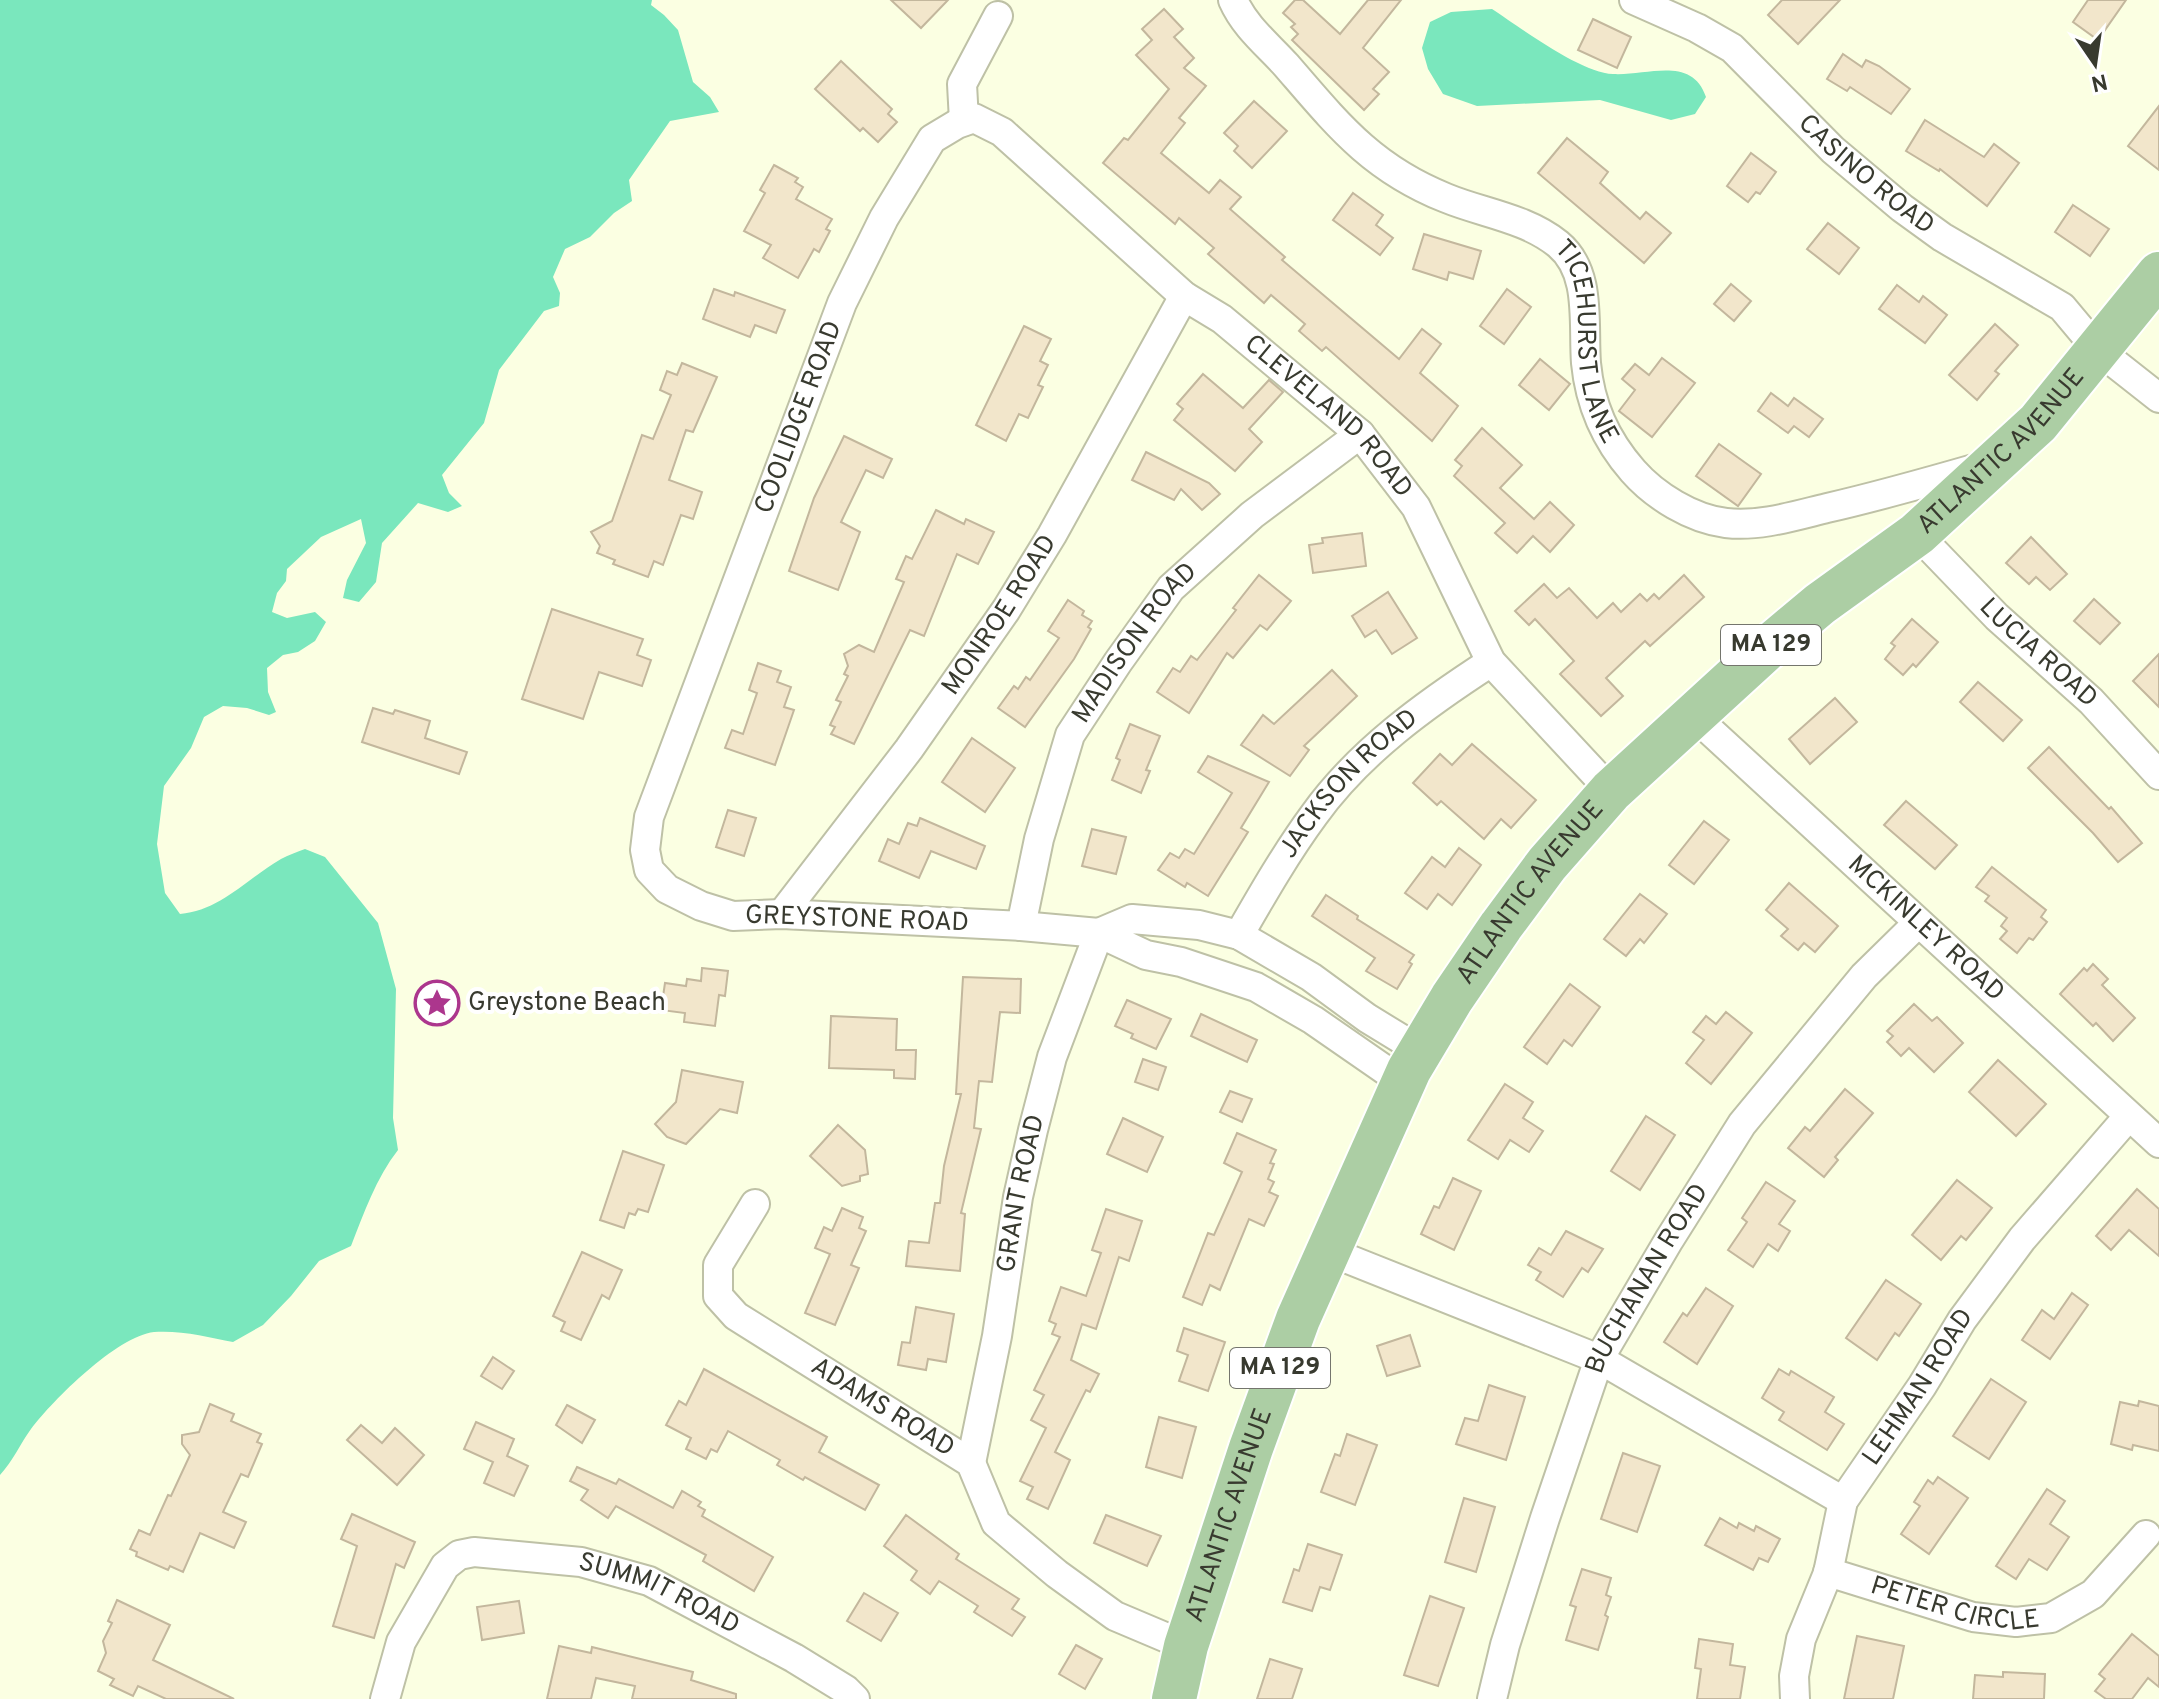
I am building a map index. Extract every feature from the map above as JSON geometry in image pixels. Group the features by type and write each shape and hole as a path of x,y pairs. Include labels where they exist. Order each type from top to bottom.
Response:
{"main road":[{"name":"ATLANTIC AVENUE","path":"1174,1699 1186,1646 1251,1448 1298,1319 1412,1067 1452,998 1501,926 1547,864 1611,791 1820,604 1917,534 2038,423 2159,274"}],"street":[{"name":"TICEHURST LANE","path":"1233,0 1254,33 1285,64 1314,100 1353,141 1396,175 1447,199 1527,226 1559,244 1580,275 1588,379 1597,417 1616,452 1644,484 1695,516 1727,524 1773,521 1990,465"},
{"name":"CASINO ROAD","path":"1634,0 1732,48 1833,150 1902,208 1942,237 2062,307 2098,350 2159,398"},
{"path":"964,121 962,84 998,16"},
{"name":"CLEVELAND ROAD","path":"964,121 974,118 1002,132 1184,296 1222,319 1360,434 1416,507 1491,662 1611,791"},
{"name":"COOLIDGE ROAD","path":"645,850 649,817 842,303 884,218 932,139 964,121"},
{"name":"MONROE ROAD","path":"782,914 909,749 1006,610 1052,535 1184,296"},
{"name":"MADISON ROAD","path":"1021,926 1039,839 1070,735 1118,662 1171,588 1252,515 1360,434"},
{"name":"LUCIA ROAD","path":"1917,534 1997,617 2091,701 2159,775"},
{"name":"JACKSON ROAD","path":"1239,935 1315,813 1348,775 1435,698 1491,662"},
{"name":"MCKINLEY ROAD","path":"1693,715 2159,1143"},
{"name":"GREYSTONE ROAD","path":"645,850 649,870 667,889 701,906 733,916 782,914 1099,933 1146,955 1197,966 1256,987 1313,1020 1412,1067"},
{"name":"GREYSTONE ROAD","path":"1099,933 1132,919 1199,925 1239,935 1311,977 1412,1067"},
{"name":"BUCHANAN ROAD","path":"1492,1699 1505,1645 1540,1532 1599,1359 1742,1124 1864,976 1918,923"},
{"name":"GRANT ROAD","path":"971,1463 997,1336 1018,1197 1033,1130 1052,1057 1099,933"},
{"name":"LEHMAN ROAD","path":"1795,1699 1794,1676 1801,1639 1828,1572 1843,1501 1922,1386 1962,1320 2022,1239 2128,1117"},
{"name":"ADAMS ROAD","path":"755,1204 718,1265 718,1296 736,1316 971,1463 996,1523 1057,1574 1115,1616 1186,1646"},
{"path":"1328,1251 1599,1359 1843,1501"},
{"name":"PETER CIRCLE","path":"1828,1572 1973,1617 2016,1622 2051,1618 2093,1594 2146,1535"},
{"name":"SUMMIT ROAD","path":"385,1699 401,1642 445,1566 459,1555 474,1552 581,1562 649,1581 794,1658 846,1690 855,1699"}],"shaded area":[{"path":"0,0 652,0 651,5 678,30 693,82 710,97 719,112 670,121 629,180 632,201 614,213 590,237 565,249 553,277 560,293 559,306 544,311 499,370 484,423 442,475 449,493 462,506 448,512 418,503 382,543 376,582 359,602 343,598 347,580 366,543 361,519 321,537 287,569 286,581 277,593 272,612 287,618 315,612 326,622 315,641 298,652 283,655 267,668 268,692 276,712 269,715 247,708 223,706 204,717 191,748 164,786 157,844 165,893 180,914 208,907 281,859 305,849 325,857 378,923 396,989 393,1118 398,1150 377,1184 351,1246 319,1261 263,1325 233,1342 194,1334 154,1332 122,1345 87,1371 54,1402 31,1429 0,1475"},
{"path":"1492,9 1551,48 1585,66 1613,74 1679,72 1699,84 1706,97 1695,114 1671,120 1600,100 1477,106 1443,94 1428,69 1422,48 1430,22 1451,12"}],"building":[{"path":"891,0 948,0 921,28"},
{"path":"1295,0 1303,0 1340,34 1368,0 1401,0 1363,48 1389,72 1373,89 1379,94 1364,110 1292,40 1298,34 1291,27 1295,24 1283,13"},
{"path":"1782,0 1840,0 1798,44 1768,15"},
{"path":"2088,0 2126,0 2098,40 2073,22"},
{"path":"1164,9 1183,29 1174,37 1194,58 1184,68 1206,86 1179,118 1185,123 1161,153 1209,193 1220,180 1241,197 1230,209 1285,257 1282,260 1399,359 1422,329 1441,344 1420,373 1458,406 1432,441 1326,347 1322,351 1299,331 1305,324 1271,295 1264,303 1208,254 1214,248 1179,218 1175,224 1103,163 1124,138 1128,140 1169,89 1136,55 1152,40 1142,29"},
{"path":"1593,19 1631,37 1617,68 1578,50"},
{"path":"1843,54 1862,67 1866,60 1879,66 1910,89 1891,114 1850,87 1847,91 1827,79"},
{"path":"841,61 892,109 888,114 897,122 878,142 863,128 860,131 815,89"},
{"path":"1254,101 1287,131 1252,168 1234,151 1238,146 1224,133"},
{"path":"2159,106 2159,170 2128,146"},
{"path":"1925,120 1984,157 1994,144 2019,163 1987,206 1940,169 1906,151"},
{"path":"1567,138 1608,172 1600,183 1640,219 1646,212 1671,233 1644,263 1538,173"},
{"path":"1751,153 1776,172 1760,194 1756,192 1748,202 1727,186"},
{"path":"774,165 798,178 795,182 803,187 796,199 832,219 826,229 830,231 819,252 814,249 798,278 763,258 771,245 744,231 765,193 760,190"},
{"path":"1353,193 1383,215 1376,225 1393,238 1380,255 1333,220"},
{"path":"2073,205 2109,229 2090,256 2055,232"},
{"path":"1828,223 1859,248 1839,274 1807,249"},
{"path":"1424,234 1481,251 1473,279 1449,272 1447,280 1413,269"},
{"path":"1731,284 1751,301 1734,321 1714,304"},
{"path":"1897,285 1919,302 1923,296 1947,315 1925,343 1879,309"},
{"path":"714,289 734,296 735,292 785,310 776,333 755,325 750,337 703,319"},
{"path":"1507,289 1531,307 1504,344 1480,326"},
{"path":"1995,324 2018,345 1995,371 1999,374 1977,400 1949,375"},
{"path":"1024,326 1051,339 1040,361 1048,365 1038,385 1043,387 1028,418 1019,414 1006,441 976,425"},
{"path":"1662,358 1695,383 1652,437 1619,411 1635,390 1622,379 1635,364 1649,375"},
{"path":"1540,359 1570,384 1549,410 1519,385"},
{"path":"682,363 717,377 693,432 686,430 669,480 702,492 693,519 681,515 663,565 654,561 648,577 613,564 615,560 597,553 600,546 591,532 612,521 642,435 653,439 671,395 660,390 667,371 677,375"},
{"path":"1203,374 1243,408 1269,380 1283,392 1249,429 1262,442 1235,471 1174,420 1183,409 1177,404"},
{"path":"1771,393 1788,406 1794,398 1823,419 1809,437 1794,426 1788,433 1758,411"},
{"path":"1482,428 1522,465 1500,488 1534,519 1550,502 1574,525 1550,552 1533,536 1517,553 1495,533 1505,523 1454,476 1462,466 1455,460"},
{"path":"844,436 892,459 883,478 866,470 841,522 860,532 838,590 789,571 814,498"},
{"path":"1719,444 1761,474 1738,506 1696,476"},
{"path":"1146,452 1209,483 1220,494 1202,510 1181,489 1174,500 1132,480"},
{"path":"936,510 964,524 966,519 994,532 978,564 957,554 924,636 910,630 854,744 831,734 835,727 830,725 841,702 836,700 848,676 844,674 848,666 844,654 859,645 874,652 904,582 896,579 906,556 912,559"},
{"path":"1362,533 1366,566 1313,573 1309,545 1323,543 1322,538"},
{"path":"2031,537 2067,574 2050,590 2036,577 2029,584 2006,563"},
{"path":"1259,575 1291,601 1267,630 1260,625 1233,658 1227,653 1189,713 1157,692 1173,668 1180,672 1191,656 1197,660"},
{"path":"1684,575 1704,597 1650,646 1645,641 1606,678 1623,696 1601,716 1560,674 1574,661 1535,619 1529,625 1515,611 1544,584 1557,598 1569,588 1597,618 1613,603 1621,612 1640,594 1647,601 1654,594 1659,599"},
{"path":"1388,592 1417,638 1392,654 1376,630 1365,637 1352,616"},
{"path":"2094,599 2120,623 2100,644 2074,621"},
{"path":"1068,600 1092,621 1088,627 1091,629 1074,659 1025,727 998,708 1014,686 1018,689 1026,677 1030,680 1059,638 1048,631"},
{"path":"552,609 643,639 637,655 651,660 642,686 599,672 583,719 522,699"},
{"path":"1912,619 1938,642 1916,667 1913,664 1903,675 1885,659 1895,646 1891,643"},
{"path":"2159,654 2159,707 2133,681"},
{"path":"758,663 781,671 777,682 791,687 784,707 794,710 775,765 725,748 732,730 743,734 757,693 749,690"},
{"path":"1332,670 1357,696 1304,746 1309,750 1290,776 1241,745 1263,715 1274,724"},
{"path":"1978,682 2022,720 2003,741 1960,702"},
{"path":"1835,698 1857,722 1810,764 1789,739"},
{"path":"373,708 393,714 395,710 430,721 425,738 467,752 459,774 362,742"},
{"path":"1130,724 1160,736 1146,770 1150,771 1141,793 1112,780 1120,760 1116,758"},
{"path":"972,738 1015,768 985,812 942,782"},
{"path":"1472,744 1536,800 1511,828 1501,819 1484,839 1441,801 1437,805 1413,783 1440,754 1452,765"},
{"path":"2049,747 2109,809 2111,807 2142,843 2118,862 2028,768"},
{"path":"1208,756 1269,782 1241,828 1248,832 1208,896 1187,883 1185,887 1158,870 1170,853 1179,858 1185,849 1194,854 1232,793 1198,772"},
{"path":"1906,801 1957,845 1935,869 1884,825"},
{"path":"728,810 756,818 744,856 716,847"},
{"path":"920,818 985,846 976,869 931,851 919,878 879,861 888,839 899,844 908,823 917,826"},
{"path":"1704,821 1729,840 1694,884 1669,865"},
{"path":"1092,829 1126,837 1116,874 1082,866"},
{"path":"1459,848 1481,865 1452,905 1438,894 1427,909 1405,893 1432,857 1445,867"},
{"path":"1992,867 2046,910 2041,917 2047,922 2033,940 2029,938 2017,953 2000,939 2007,931 2001,926 2007,918 1985,901 1989,896 1976,887"},
{"path":"1789,883 1838,926 1815,952 1804,943 1798,950 1781,936 1788,929 1766,910"},
{"path":"1640,894 1667,914 1644,943 1640,939 1626,956 1604,939"},
{"path":"1326,895 1414,955 1397,989 1366,971 1375,958 1312,916"},
{"path":"2093,964 2108,979 2102,985 2135,1018 2113,1041 2060,994 2084,968 2087,971"},
{"path":"702,968 728,971 725,996 719,995 715,1026 684,1022 685,1013 661,1010 665,983 686,986 687,979 701,981"},
{"path":"963,977 1021,979 1020,1013 1000,1012 992,1082 979,1081 974,1128 981,1129 961,1213 965,1214 960,1271 906,1266 909,1241 929,1243 935,1203 940,1203 944,1166 961,1094 956,1094"},
{"path":"1570,984 1600,1007 1572,1046 1564,1040 1547,1064 1524,1047"},
{"path":"1127,1000 1171,1019 1156,1049 1131,1038 1133,1034 1115,1026"},
{"path":"1914,1004 1932,1021 1937,1017 1963,1043 1934,1072 1909,1048 1901,1056 1887,1042 1893,1036 1887,1031"},
{"path":"1726,1012 1752,1033 1711,1084 1686,1063 1704,1040 1693,1032 1706,1016 1716,1024"},
{"path":"1201,1014 1257,1040 1247,1062 1191,1036"},
{"path":"831,1016 897,1019 896,1050 916,1050 915,1079 894,1078 894,1070 829,1068"},
{"path":"1143,1059 1166,1067 1158,1090 1135,1082"},
{"path":"1998,1060 2046,1104 2016,1136 1969,1092"},
{"path":"682,1070 743,1082 737,1113 720,1109 686,1144 667,1137 655,1124 676,1102"},
{"path":"1505,1084 1533,1102 1523,1118 1543,1131 1529,1152 1510,1140 1498,1159 1468,1140"},
{"path":"1845,1089 1873,1113 1835,1157 1838,1160 1824,1177 1788,1148 1805,1127 1810,1131"},
{"path":"1230,1091 1252,1099 1242,1122 1220,1112"},
{"path":"1646,1116 1675,1135 1640,1190 1611,1171"},
{"path":"1123,1118 1163,1137 1147,1172 1107,1154"},
{"path":"838,1125 865,1150 868,1174 860,1176 860,1181 842,1186 810,1156"},
{"path":"1237,1133 1276,1150 1268,1179 1274,1182 1269,1192 1278,1196 1264,1226 1249,1219 1220,1290 1210,1285 1202,1305 1183,1297 1208,1233 1214,1235 1242,1172 1224,1163"},
{"path":"623,1151 664,1165 648,1212 638,1209 635,1215 629,1213 624,1228 600,1220"},
{"path":"1453,1178 1481,1191 1454,1250 1421,1234 1434,1206 1439,1208"},
{"path":"1957,1180 1992,1208 1966,1240 1961,1236 1941,1260 1912,1235"},
{"path":"1766,1182 1795,1201 1779,1224 1790,1231 1778,1251 1768,1244 1753,1267 1728,1250 1747,1222 1742,1218"},
{"path":"2137,1189 2159,1209 2159,1256 2129,1230 2111,1250 2096,1236"},
{"path":"842,1208 863,1217 859,1228 866,1231 851,1265 859,1268 835,1325 805,1313 830,1254 815,1248 824,1227 832,1231"},
{"path":"1106,1209 1142,1221 1129,1261 1119,1257 1096,1329 1082,1324 1071,1360 1099,1374 1090,1392 1086,1390 1055,1452 1070,1460 1048,1509 1027,1499 1033,1487 1020,1481 1046,1428 1031,1420 1044,1395 1034,1390 1060,1337 1052,1334 1056,1324 1049,1321 1061,1287 1086,1296 1101,1253 1092,1250"},
{"path":"1566,1231 1603,1249 1588,1272 1582,1268 1563,1297 1536,1280 1541,1272 1528,1265 1539,1248 1551,1255"},
{"path":"582,1252 622,1270 609,1299 602,1295 581,1340 561,1331 565,1322 553,1316"},
{"path":"1886,1280 1921,1304 1899,1336 1895,1333 1877,1360 1846,1338"},
{"path":"1706,1288 1733,1306 1697,1364 1664,1342 1683,1313 1687,1316"},
{"path":"2072,1293 2088,1305 2050,1359 2022,1340 2042,1310 2054,1319"},
{"path":"916,1307 954,1314 946,1362 928,1359 926,1370 898,1365 902,1342 910,1343"},
{"path":"1184,1328 1225,1342 1208,1391 1179,1381 1188,1355 1177,1351"},
{"path":"1410,1335 1420,1366 1387,1376 1377,1346"},
{"path":"493,1357 514,1371 502,1389 481,1376"},
{"path":"704,1369 827,1437 819,1452 879,1485 865,1510 805,1477 803,1480 777,1465 780,1460 728,1431 717,1452 711,1449 706,1459 686,1449 691,1438 666,1425 679,1401 686,1405"},
{"path":"1779,1369 1789,1375 1791,1371 1834,1397 1825,1412 1844,1424 1827,1450 1779,1420 1784,1412 1762,1398"},
{"path":"1991,1379 2026,1402 1989,1459 1953,1436"},
{"path":"1489,1385 1525,1397 1506,1460 1456,1444 1465,1418 1478,1421"},
{"path":"2139,1401 2159,1406 2159,1451 2133,1445 2132,1450 2111,1444 2120,1402 2138,1406"},
{"path":"210,1404 234,1414 231,1421 261,1434 257,1442 262,1444 248,1477 241,1474 223,1512 246,1522 234,1548 200,1533 183,1572 170,1566 168,1570 136,1556 137,1552 130,1549 139,1530 150,1535 190,1455 182,1444 182,1435 199,1432"},
{"path":"567,1405 595,1420 582,1443 556,1425"},
{"path":"1159,1417 1196,1427 1182,1478 1146,1467"},
{"path":"476,1422 514,1439 507,1456 528,1466 514,1496 484,1483 493,1462 464,1449"},
{"path":"361,1425 382,1443 395,1428 424,1455 397,1485 347,1440"},
{"path":"1347,1434 1377,1445 1355,1505 1321,1492 1335,1454 1340,1456"},
{"path":"1623,1453 1660,1466 1637,1532 1601,1519"},
{"path":"577,1467 616,1484 619,1479 673,1508 682,1491 701,1502 698,1506 705,1510 702,1516 773,1557 754,1591 703,1561 706,1555 616,1506 608,1518 581,1500 588,1490 570,1481"},
{"path":"1938,1477 1968,1498 1929,1554 1901,1534 1920,1506 1914,1502 1928,1480 1933,1484"},
{"path":"2047,1489 2065,1501 2050,1524 2069,1537 2047,1570 2029,1559 2016,1579 1996,1566"},
{"path":"1464,1498 1495,1507 1476,1572 1445,1562"},
{"path":"352,1514 415,1542 404,1568 396,1564 374,1638 333,1626 357,1546 341,1539"},
{"path":"906,1515 959,1554 956,1559 1019,1599 1012,1609 1025,1617 1012,1636 974,1612 978,1606 939,1581 930,1594 911,1580 917,1571 884,1546"},
{"path":"1106,1515 1161,1536 1147,1566 1094,1543"},
{"path":"1720,1518 1737,1528 1739,1523 1754,1531 1756,1526 1780,1539 1768,1562 1759,1558 1753,1570 1705,1545"},
{"path":"1308,1544 1342,1555 1330,1590 1320,1587 1312,1611 1283,1602 1294,1569 1299,1571"},
{"path":"1582,1569 1611,1578 1606,1595 1611,1597 1605,1615 1608,1617 1598,1650 1566,1640 1576,1607 1570,1605"},
{"path":"864,1593 898,1613 881,1641 847,1621"},
{"path":"1430,1596 1464,1608 1438,1686 1404,1675"},
{"path":"117,1600 170,1625 153,1660 234,1699 166,1699 138,1686 133,1696 110,1685 114,1679 98,1671 106,1653 103,1641 112,1623 108,1621"},
{"path":"519,1601 524,1633 482,1640 477,1607"},
{"path":"2132,1634 2159,1656 2159,1687 2148,1678 2132,1699 2106,1699 2095,1691 2105,1679 2099,1674"},
{"path":"1857,1636 1904,1646 1893,1699 1844,1699"},
{"path":"1699,1639 1733,1644 1730,1665 1745,1667 1740,1699 1697,1699 1701,1669 1695,1668"},
{"path":"1076,1645 1102,1659 1085,1689 1059,1674"},
{"path":"559,1646 591,1653 592,1647 693,1672 691,1680 736,1694 736,1699 632,1699 635,1686 596,1678 591,1699 547,1699"},
{"path":"1270,1659 1302,1669 1292,1699 1257,1699"},
{"path":"2003,1672 2045,1674 2044,1699 1973,1699 1975,1675 2003,1677"}],"place":[{"name":"Greystone Beach","path":"437,1003"}]}
